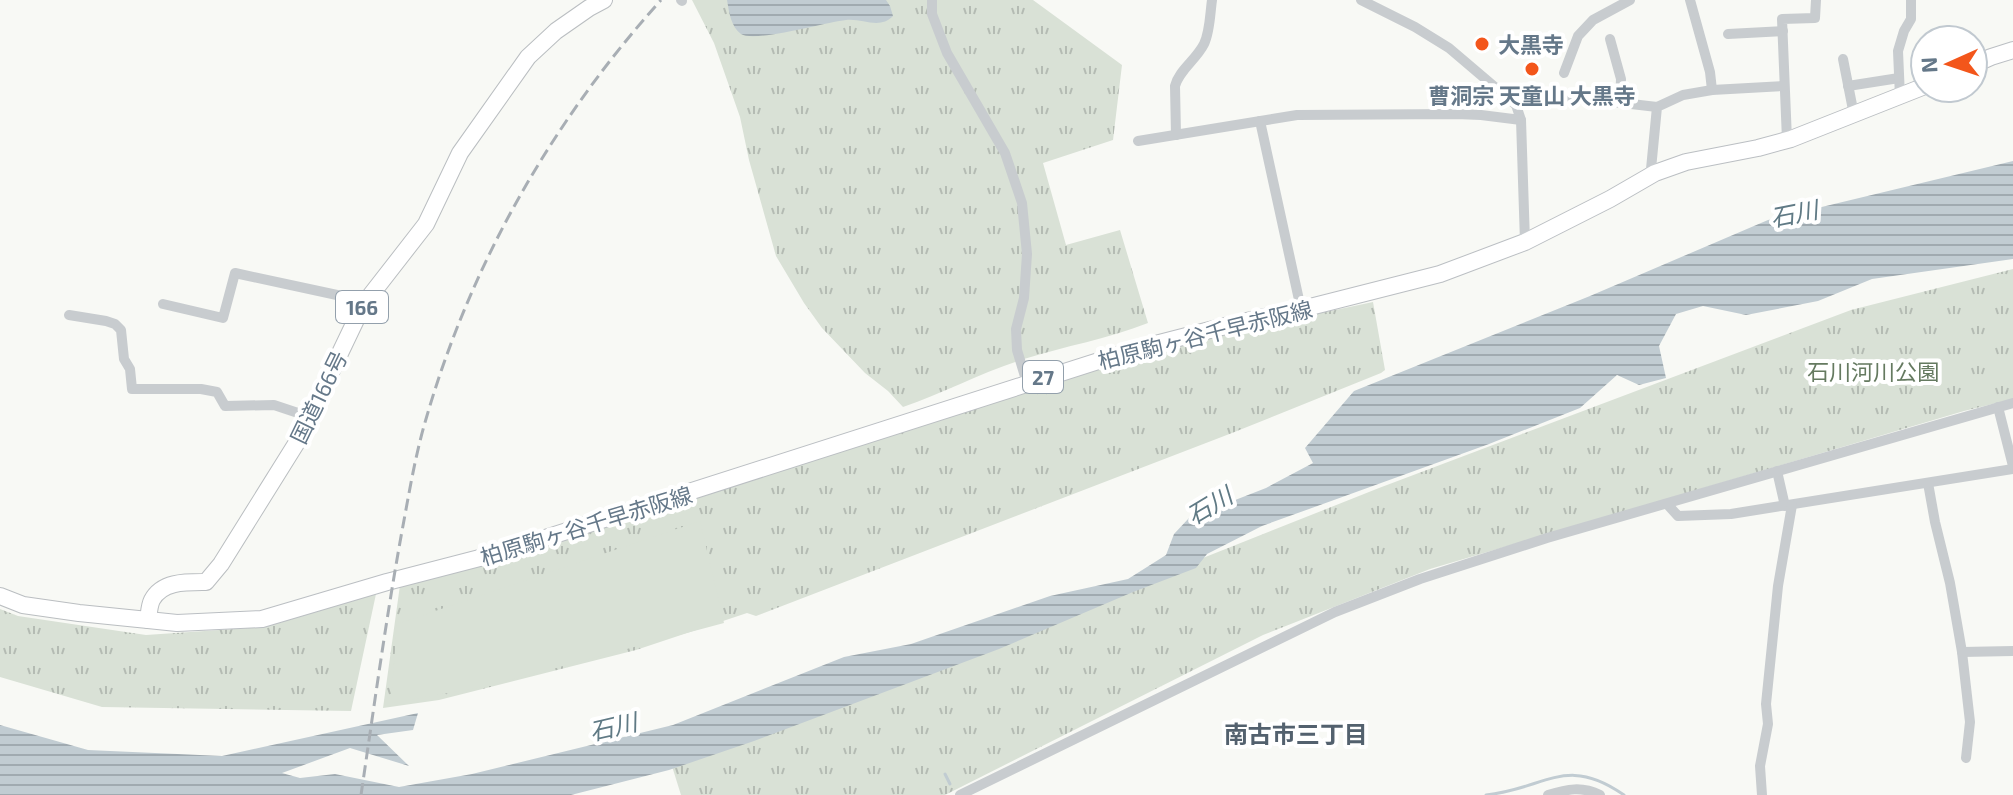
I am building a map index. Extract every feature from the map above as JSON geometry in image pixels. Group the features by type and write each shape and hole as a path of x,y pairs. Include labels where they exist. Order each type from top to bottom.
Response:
{"main road":[{"name":"国道166号","path":"148,620 152,601 164,586 206,582 221,564 299,439 362,307 426,224 460,153 528,57 556,31 604,0"},
{"path":"1989,58 2013,50"},
{"name":"柏原駒ヶ谷千早赤阪線","path":"148,620 177,623 262,619 495,554 1136,349 1440,274 1525,242 1655,173 1686,162 1787,140 1909,93"},
{"path":"0,596 23,605 148,620"}],"street":[{"path":"932,0 932,14 947,53 1005,153 1022,203 1027,254 1024,298 1016,329 1017,350 1027,383"},
{"path":"1176,135 1175,86 1206,41 1212,0"},
{"path":"1361,0 1377,3 1449,48 1516,105 1521,120 1525,242"},
{"path":"1564,73 1578,36 1593,20 1630,0"},
{"path":"1690,0 1712,90"},
{"path":"1787,140 1782,19 1815,18 1816,0"},
{"path":"1900,97 1898,51 1911,19 1911,0"},
{"path":"1728,34 1783,31"},
{"path":"1610,39 1621,79 1620,103"},
{"path":"1843,59 1854,115"},
{"path":"1848,86 1899,78"},
{"path":"1516,105 1588,99 1657,107 1683,95 1712,90 1784,86"},
{"path":"1655,173 1651,169 1657,107"},
{"path":"1138,141 1314,114 1469,114 1521,120"},
{"path":"1260,121 1301,309"},
{"path":"163,304 223,318 235,273 337,295 362,307"},
{"path":"69,315 106,321 121,330 132,389 201,389 217,392 225,406 274,405 310,417"},
{"path":"960,795 1335,612 1420,579 1492,555 2013,403"},
{"path":"1667,504 1678,516 1731,514 2013,468 1998,407"},
{"path":"1762,795 1760,766 1768,724 1766,704 1789,505 1777,471"},
{"path":"1928,483 1962,652 1970,722 1966,758"},
{"path":"1962,652 2013,651"},
{"path":"1548,795 1568,789 1600,795"}],"green space":[{"path":"692,0 1033,0 1122,65 1113,140 1043,163 1066,245 1120,230 1148,323 1008,364 903,407 822,328 776,256 740,117 714,43"},
{"name":"石川河川公園","path":"2013,269 2013,399 1430,569 1263,635 945,795 681,795 671,763 1017,632 1379,488 1851,310"},
{"path":"1373,302 1385,370 1381,373 756,616 747,613 636,650 439,700 383,708 400,585 1173,344"},
{"path":"700,521 724,623 488,686 391,703 397,624"},
{"path":"376,594 351,711 102,707 0,677 0,609 18,616 146,635 265,627"}],"shaded area":[{"path":"727,0 886,0 893,16 877,23 846,20 749,36 741,34 735,27"},
{"path":"2013,161 2013,259 1872,279 1818,301 1746,315 1703,306 1676,314 1659,346 1666,378 1639,385 1617,375 1580,408 1262,526 1207,554 1196,568 999,649 669,770 571,795 0,795 0,725 88,750 222,756 418,713 413,730 377,735 409,766 350,748 282,773 300,778 335,774 399,787 472,774 673,725 844,657 911,644 1050,596 1128,579 1166,555 1174,534 1189,518 1266,488 1313,463 1305,448 1354,391 1768,220"}],"waterway":[{"path":"945,774 950,784"},
{"path":"1486,795 1570,775 1604,783 1624,795"}],"railway":[{"path":"361,795 410,489 422,433 445,361 492,250 551,144 585,94 661,0"}],"place":[{"name":"大黒寺","path":"1482,44"},
{"name":"曹洞宗 天童山 大黒寺","path":"1532,69"}],"district":[{"name":"南古市三丁目","path":"1296,733"}],"water label":[{"name":"石川","path":"1794,213"},
{"name":"石川","path":"1209,505"},
{"name":"石川","path":"613,726"}]}
